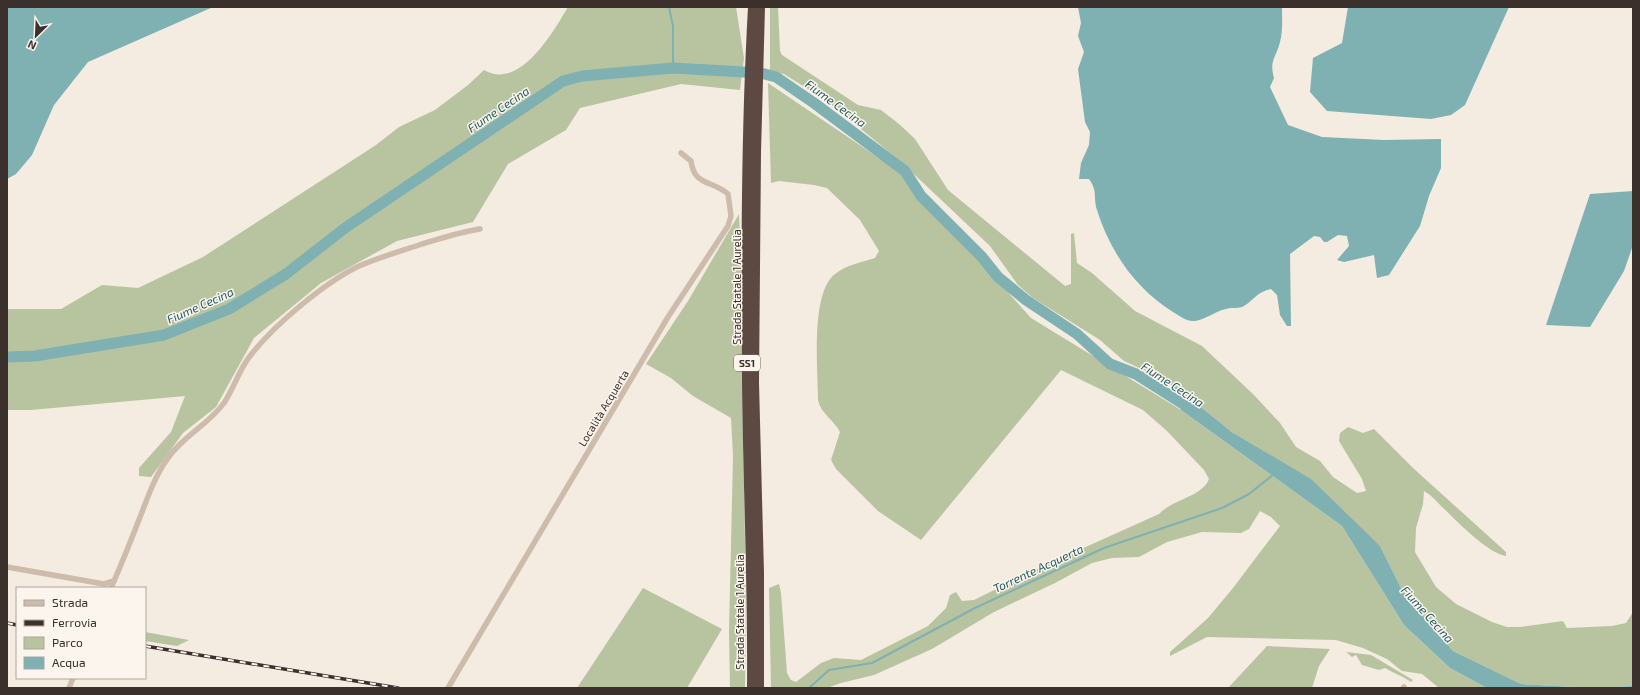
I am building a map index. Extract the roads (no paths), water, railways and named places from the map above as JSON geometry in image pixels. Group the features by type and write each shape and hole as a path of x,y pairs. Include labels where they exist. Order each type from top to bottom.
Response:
{"highway":[{"name":"Strada Statale 1 Aurelia","path":"753,7 756,27"},
{"name":"Strada Statale 1 Aurelia","path":"759,688 755,573 752,152 756,27 760,7"},
{"name":"Strada Statale 1 Aurelia","path":"752,688 756,597"}],"street":[{"name":"Località Acquerta","path":"448,688 668,317 728,226 731,216 728,194 720,187 698,178 692,172 690,161 681,153"},
{"path":"111,587 163,464 189,435 208,422 216,413 232,390 247,361 265,339 336,279 358,267 378,258 462,231 480,228"},
{"path":"7,567 104,584 114,581"}],"water":[{"path":"7,7 213,7 88,62 54,105 32,155 16,174 7,179"},
{"path":"1078,7 1282,7 1281,38 1272,67 1274,78 1270,87 1288,125 1322,137 1384,140 1441,139 1441,168 1429,196 1420,226 1389,275 1377,278 1374,255 1344,262 1337,260 1349,246 1347,236 1338,235 1327,242 1324,242 1320,237 1314,236 1290,254 1291,326 1287,326 1280,315 1277,295 1271,289 1259,294 1242,307 1228,308 1195,321 1189,321 1181,317 1147,292 1126,268 1109,240 1097,210 1092,183 1089,179 1079,179 1081,163 1089,145 1090,132 1085,122 1078,69 1084,52 1078,36 1081,23"},
{"path":"1348,7 1509,7 1465,105 1451,115 1431,119 1327,111 1310,92 1313,58 1342,43"},
{"path":"1633,191 1633,245 1624,271 1590,327 1546,325 1590,194"},
{"path":"1170,382 1233,433 1311,479 1380,546 1404,594 1453,651 1521,684 1592,688 1487,688 1450,668 1404,625 1342,526 1181,410"},
{"path":"1633,686 1633,688 1592,688"}],"waterway":[{"path":"669,7 673,26 673,68"},
{"name":"Fiume Cecina","path":"7,357 35,356 164,335 229,309 286,274 345,228 563,81 582,76 673,68 761,73 776,77 814,103 905,171 921,196 982,257 998,277 1026,300 1077,334 1110,364 1136,374 1188,407"},
{"name":"Torrente Acquerta","path":"809,688 829,670 872,663 975,608 1104,548 1222,508 1249,494 1274,474"}],"railway":[{"path":"7,623 16,625"},
{"path":"146,646 398,688"}]}
